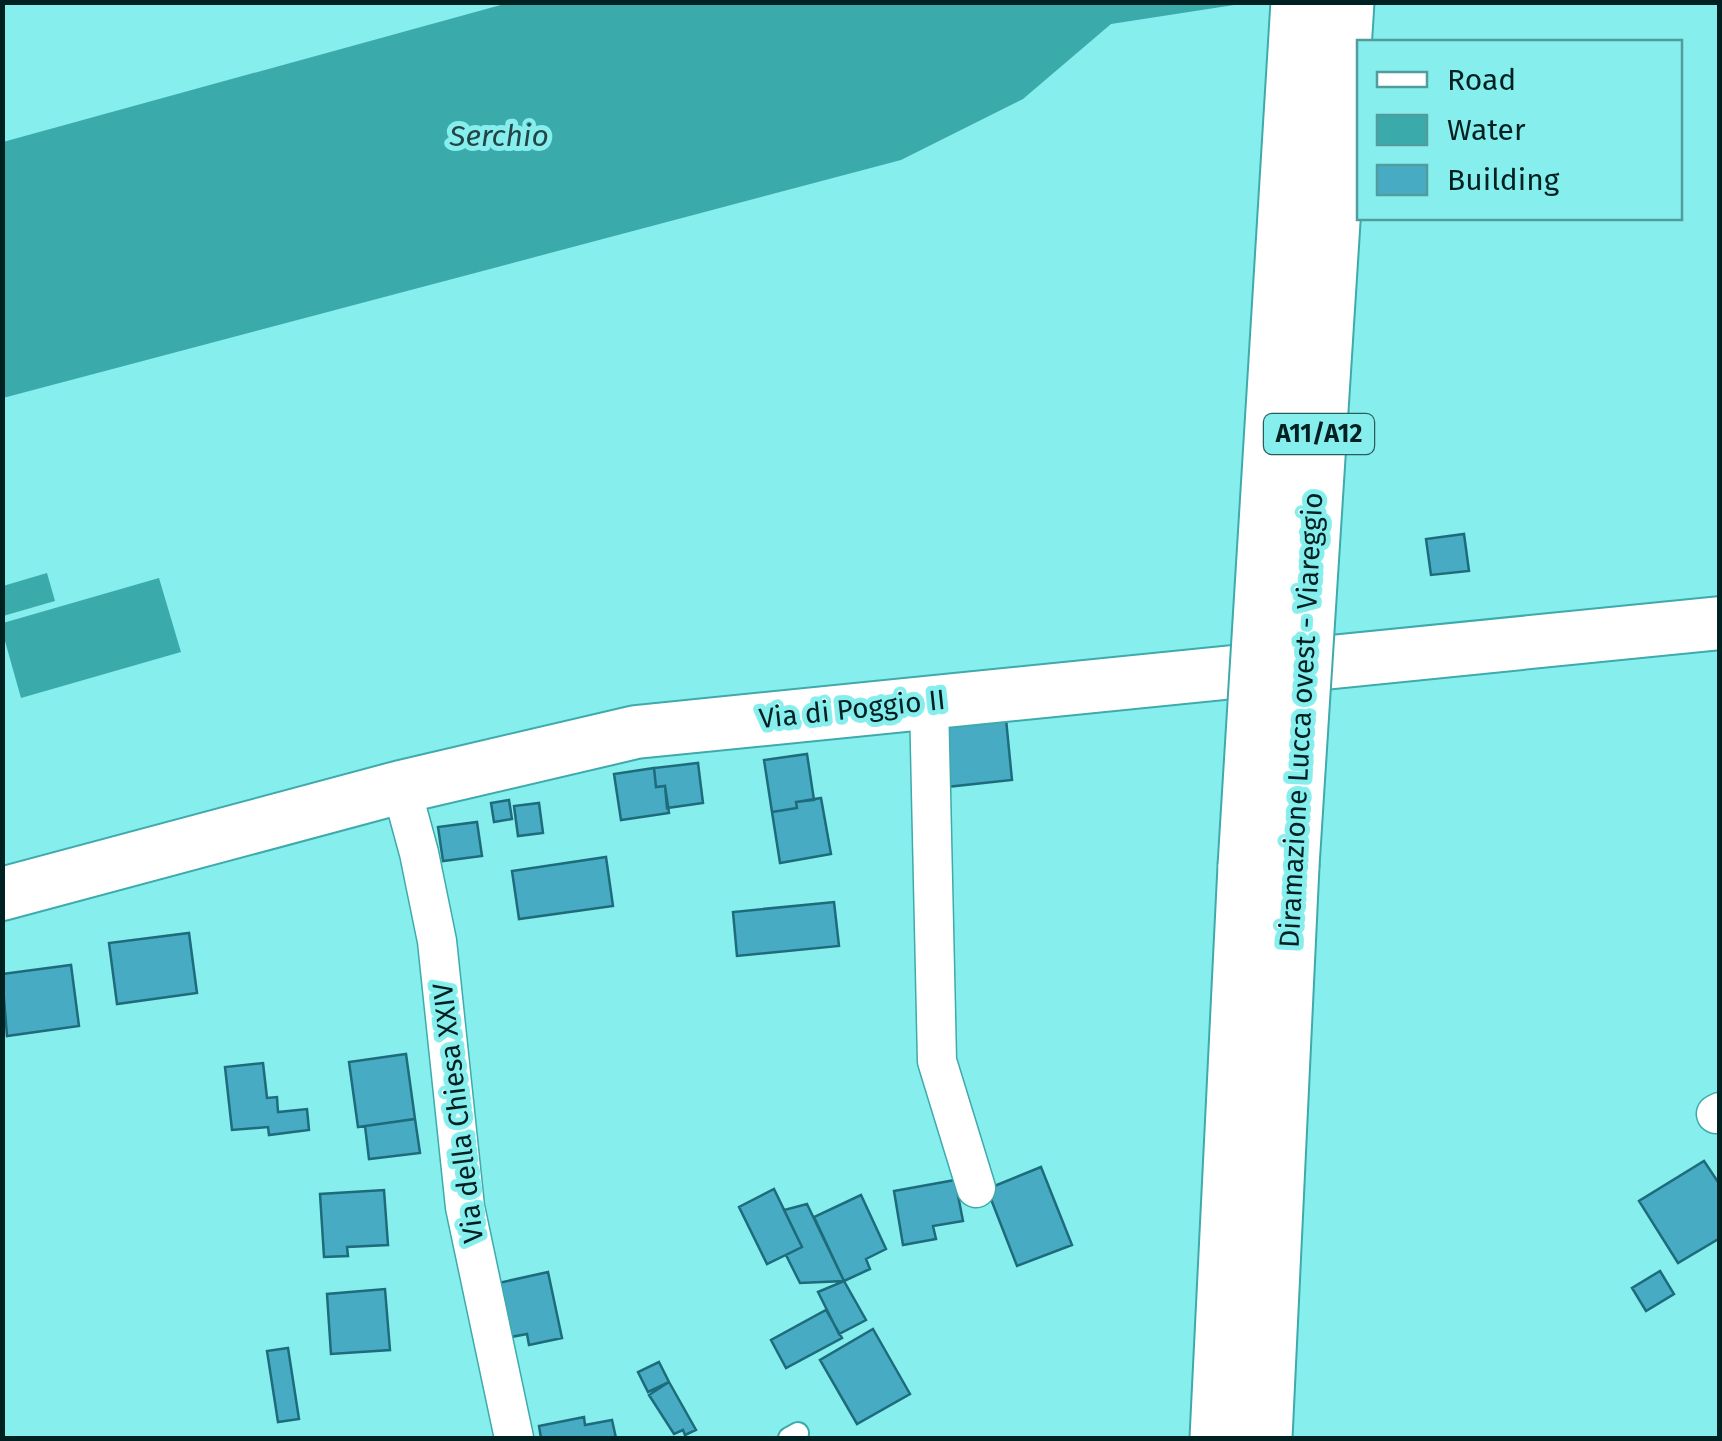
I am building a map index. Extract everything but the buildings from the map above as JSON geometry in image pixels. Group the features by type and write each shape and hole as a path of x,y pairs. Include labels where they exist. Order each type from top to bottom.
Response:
{"highway":[{"name":"Diramazione Lucca ovest - Viareggio","path":"1264,1438 1269,866 1299,2"},
{"name":"Diramazione Lucca ovest - Viareggio","path":"1218,1438 1346,2"}],"main road":[{"name":"Via di Poggio II","path":"2,894 401,787 636,732 1720,624"}],"street":[{"path":"929,701 937,1060 976,1188"},
{"name":"Via della Chiesa XXIV","path":"401,787 437,941 465,1207 514,1438"}],"water":[{"name":"Serchio","path":"508,3 1247,3 1111,24 1023,99 901,160 3,398 3,142"},
{"path":"47,573 55,601 3,616 3,586"},
{"path":"159,578 181,652 21,698 3,623"}]}
